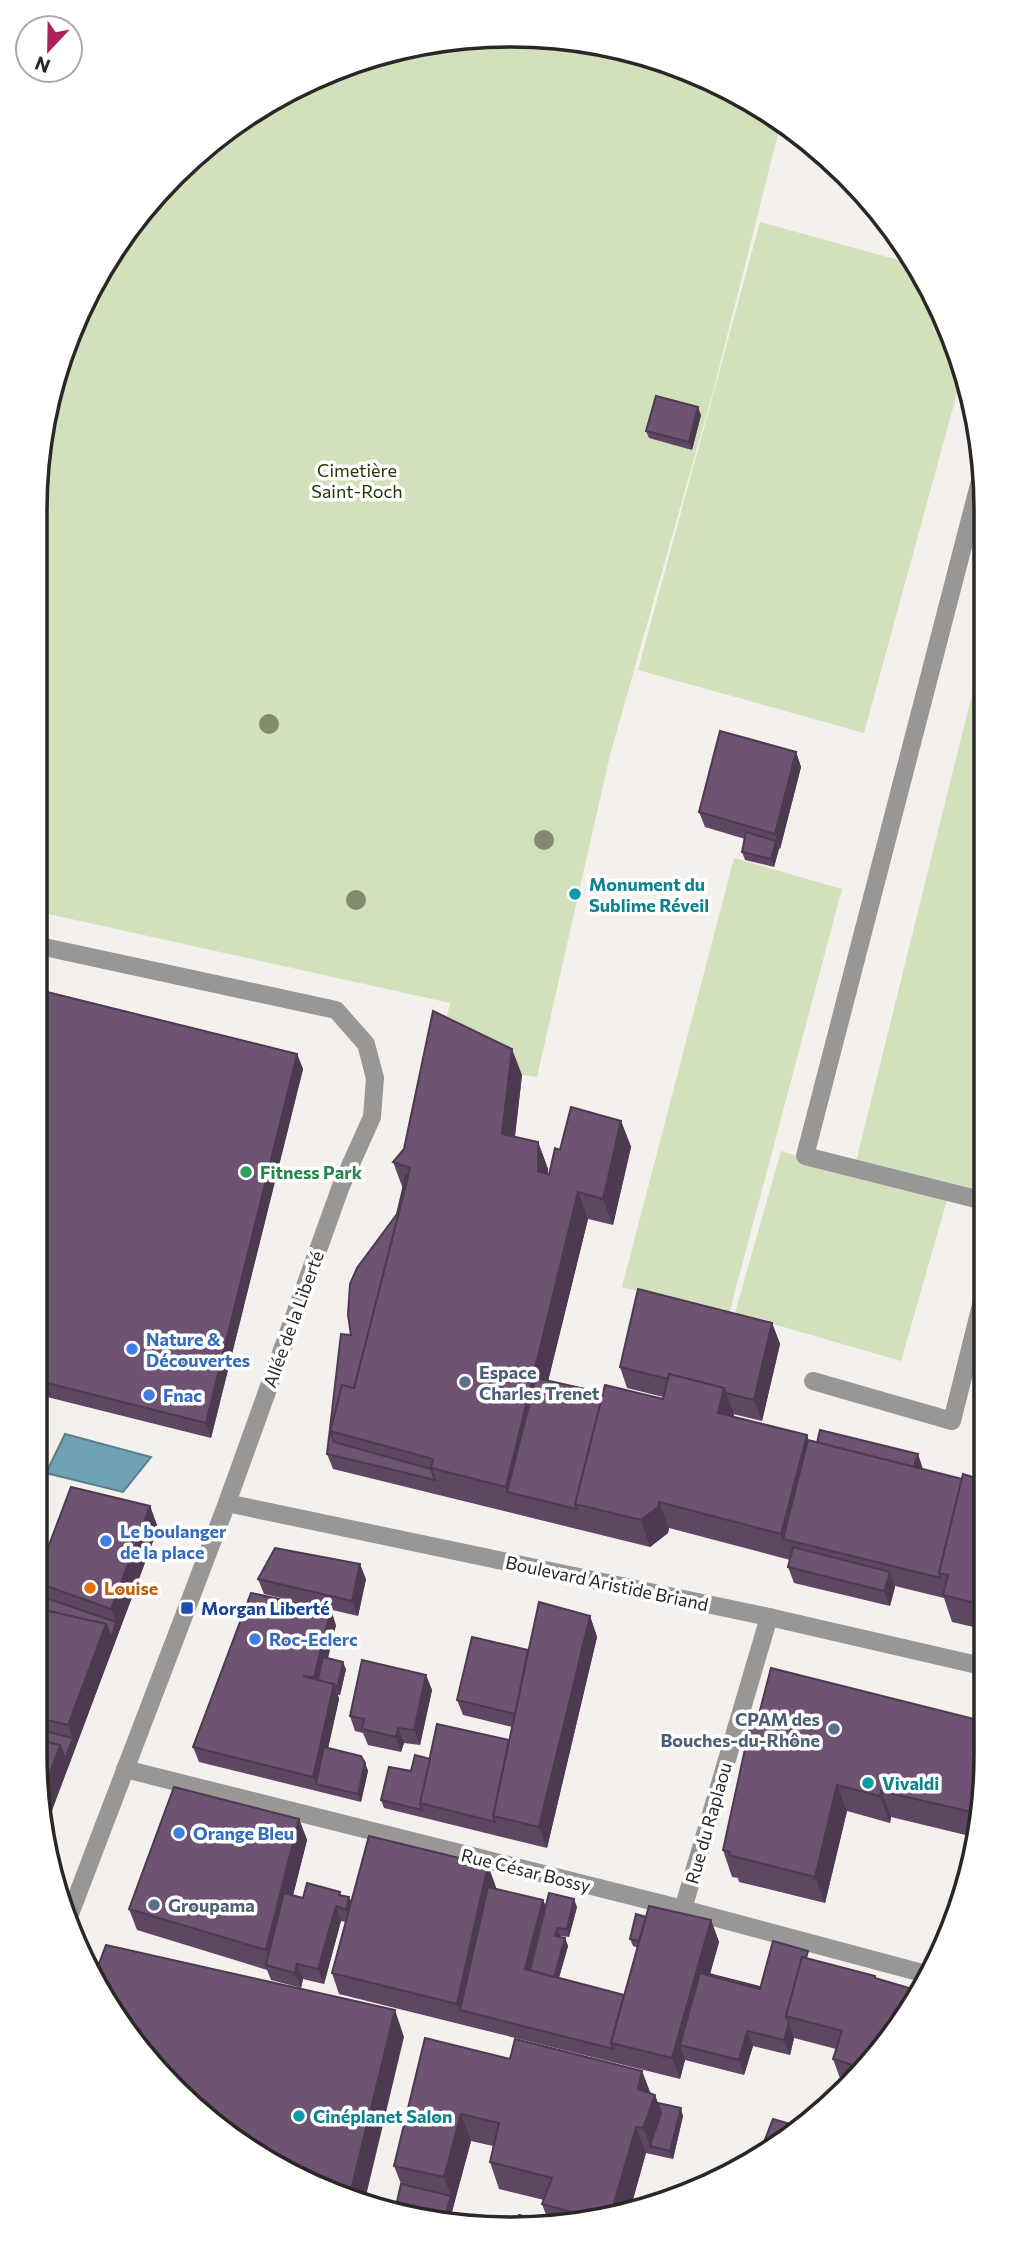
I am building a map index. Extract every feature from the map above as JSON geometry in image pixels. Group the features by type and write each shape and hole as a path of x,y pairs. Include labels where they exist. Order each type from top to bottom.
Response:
{"street":[{"path":"974,504 805,1156 974,1198"},
{"name":"Allée de la Liberté","path":"47,948 336,1010 366,1044 375,1078 372,1117 341,1186 227,1503 74,1907"},
{"path":"813,1381 952,1421 974,1333"},
{"name":"Boulevard Aristide Briand","path":"227,1503 769,1617 974,1664"},
{"name":"Rue du Raplaou","path":"683,1909 769,1617"},
{"name":"Rue César Bossy","path":"125,1769 683,1909 919,1972"}],"green space":[{"name":"Cimetière Saint-Roch","path":"480,48 571,51 630,63 688,83 742,109 778,132 713,392 610,755 537,1077 522,1075 442,1038 450,1003 47,914 47,510 51,450 56,420 72,362 109,279 125,253 162,205 228,143 279,109 306,95 391,63"},
{"path":"760,222 901,261 938,333 958,390 864,733 638,670"},
{"path":"974,686 974,1195 855,1165"},
{"path":"734,858 842,889 729,1314 622,1287"},
{"path":"781,1151 947,1200 901,1361 735,1313"}],"water":[{"path":"65,1434 151,1457 123,1492 47,1473"}],"building":[{"path":"656,396 698,407 689,442 646,431"},
{"path":"720,731 796,752 775,834 699,812"},
{"path":"746,832 776,841 771,859 742,852"},
{"path":"47,992 297,1054 206,1423 47,1383"},
{"path":"433,1011 512,1049 502,1134 538,1142 538,1171 549,1175 555,1148 560,1150 571,1107 621,1121 603,1199 578,1192 506,1487 431,1468 433,1459 330,1431 342,1385 354,1388 410,1168 393,1162 404,1149"},
{"path":"406,1176 408,1177 354,1388 342,1385 330,1431 334,1442 431,1469 435,1480 327,1454 341,1334 351,1335 348,1315 350,1284 357,1268 397,1214"},
{"path":"638,1289 772,1323 754,1400 726,1393 724,1388 669,1374 668,1379 620,1367"},
{"path":"669,1374 724,1388 718,1413 807,1435 781,1534 659,1502 658,1507 641,1520 575,1504 605,1385 663,1399"},
{"path":"536,1378 603,1393 575,1504 577,1509 507,1492"},
{"path":"820,1430 918,1454 914,1467 817,1443"},
{"path":"808,1440 962,1479 939,1573 941,1578 783,1539"},
{"path":"963,1474 974,1478 974,1603 943,1595 948,1575 939,1573"},
{"path":"71,1487 150,1506 111,1609 47,1586 47,1550"},
{"path":"793,1547 890,1572 884,1591 788,1567"},
{"path":"275,1548 360,1564 352,1601 258,1579"},
{"path":"251,1593 331,1610 314,1677 303,1676 334,1684 313,1777 193,1747"},
{"path":"47,1598 116,1622 111,1638 106,1624 47,1611"},
{"path":"539,1602 590,1616 539,1827 493,1816"},
{"path":"47,1611 106,1624 68,1725 47,1720"},
{"path":"472,1637 528,1650 515,1714 457,1700"},
{"path":"323,1657 343,1662 337,1688 334,1684 318,1680"},
{"path":"362,1660 426,1675 414,1730 398,1728 396,1737 362,1729 364,1719 350,1716"},
{"name":"Vivaldi","path":"771,1668 974,1719 970,1812 881,1791 880,1796 837,1785 815,1877 729,1855 730,1852 723,1850 752,1717 758,1718"},
{"path":"437,1724 509,1740 493,1816 495,1822 420,1803"},
{"path":"47,1732 73,1738 65,1759 60,1745 47,1742"},
{"path":"47,1742 60,1745 48,1779"},
{"path":"324,1747 361,1756 365,1763 358,1794 316,1784"},
{"path":"415,1755 430,1759 420,1803 422,1810 381,1800 389,1767 411,1771"},
{"path":"174,1787 299,1819 266,1950 129,1909"},
{"path":"369,1836 488,1865 457,2004 332,1973"},
{"path":"307,1883 349,1897 346,1910 336,1906 318,1969 297,1964 295,1973 266,1965 284,1893 303,1898"},
{"path":"488,1887 543,1900 525,1969 624,1995 611,2043 613,2049 460,2010"},
{"path":"549,1893 574,1899 567,1929 557,1928 555,1936 565,1938 554,1977 530,1970"},
{"path":"649,1906 711,1920 672,2058 611,2043"},
{"path":"636,1914 646,1917 639,1941 630,1939"},
{"path":"773,1941 808,1951 806,1958 802,1957 786,2016 789,2023 784,2040 747,2031 739,2060 680,2045 700,1973 760,1989"},
{"name":"Cinéplanet Salon","path":"106,1945 395,2010 351,2188 279,2155 253,2139 205,2102 143,2036 99,1965"},
{"path":"802,1957 910,1988 878,2036 853,2065 833,2059 842,2031 786,2016"},
{"path":"704,1974 760,1987 760,1989"},
{"path":"425,2038 510,2059 515,2039 642,2071 638,2089 655,2095 643,2128 636,2127 613,2205 574,2212 542,2204 552,2178 490,2162 499,2123 461,2114 444,2177 394,2166"},
{"path":"658,2103 681,2108 670,2151 650,2146 661,2113"},
{"path":"773,2119 789,2124 768,2139 764,2141"},
{"path":"401,2184 451,2196 446,2212 397,2202"}],"place":[{"name":"Monument du Sublime Réveil","path":"575,894"},
{"name":"Fitness Park","path":"246,1172"},
{"name":"Nature & Découvertes","path":"132,1349"},
{"name":"Espace Charles Trenet","path":"465,1382"},
{"name":"Fnac","path":"149,1395"},
{"name":"Le boulanger de la place","path":"106,1541"},
{"name":"Louise","path":"90,1588"},
{"name":"Morgan Liberté","path":"187,1608"},
{"name":"Roc-Eclerc","path":"255,1639"},
{"name":"CPAM des Bouches-du-Rhône","path":"834,1729"},
{"name":"Vivaldi","path":"868,1783"},
{"name":"Orange Bleu","path":"179,1833"},
{"name":"Groupama","path":"154,1905"},
{"name":"Cinéplanet Salon","path":"299,2116"}]}
